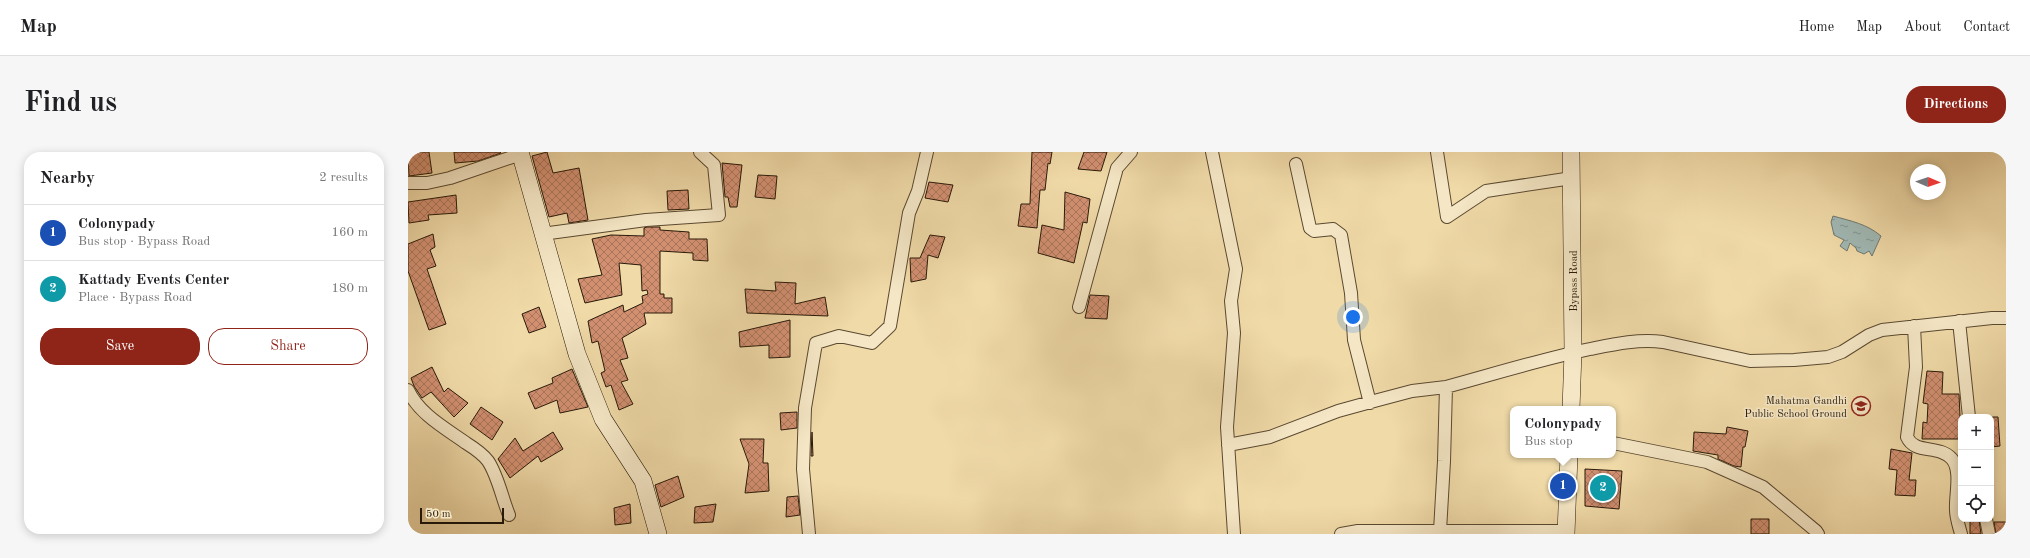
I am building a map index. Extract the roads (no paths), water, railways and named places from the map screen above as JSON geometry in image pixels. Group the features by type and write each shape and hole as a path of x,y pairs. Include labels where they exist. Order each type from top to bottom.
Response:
{"street":[{"path":"542,234 646,220 719,215 714,165 700,152"},
{"path":"809,534 802,469 805,408 816,343 839,336 872,343 890,326 910,213 918,191 927,152"},
{"path":"1079,307 1117,168 1131,152"},
{"path":"1212,152 1236,269 1231,301 1234,333 1227,428 1234,534"},
{"path":"1438,152 1447,217 1486,191 1572,178"},
{"name":"Bypass Road","path":"1571,152 1573,352 1571,406"},
{"path":"408,183 427,183 450,178 520,153 577,354 603,419 643,481 658,534"},
{"path":"1296,164 1310,228 1314,231 1333,229 1341,235 1351,293 1354,340 1370,403"},
{"path":"1228,445 1270,437 1338,411 1412,391 1446,387 1573,352 1625,342 1652,340 1750,361 1794,360 1828,356 1842,352 1882,330 1959,321 2006,318"},
{"path":"1959,321 1970,414"},
{"path":"1914,326 1916,367 1907,437 1909,443 1916,447 1940,451 1952,459 1957,473 1956,512 1961,534"},
{"path":"1440,531 1446,387"},
{"path":"408,390 420,408 432,419 480,453 488,461 509,515"},
{"path":"1616,444 1707,462 1721,468 1763,487 1818,534"},
{"path":"1341,534 1358,531 1566,532 1569,458"},
{"path":"1987,522 1989,534"}],"water":[{"path":"1833,216 1864,226 1881,236 1872,256 1869,251 1864,254 1857,251 1856,248 1850,243 1847,251 1840,246 1844,240 1834,235 1831,222"}],"place":[{"name":"Mahatma Gandhi Public School Ground","path":"1861,406"},
{"name":"Colonypady","path":"1563,486"},
{"name":"Kattady Events Center","path":"1603,488"}]}
